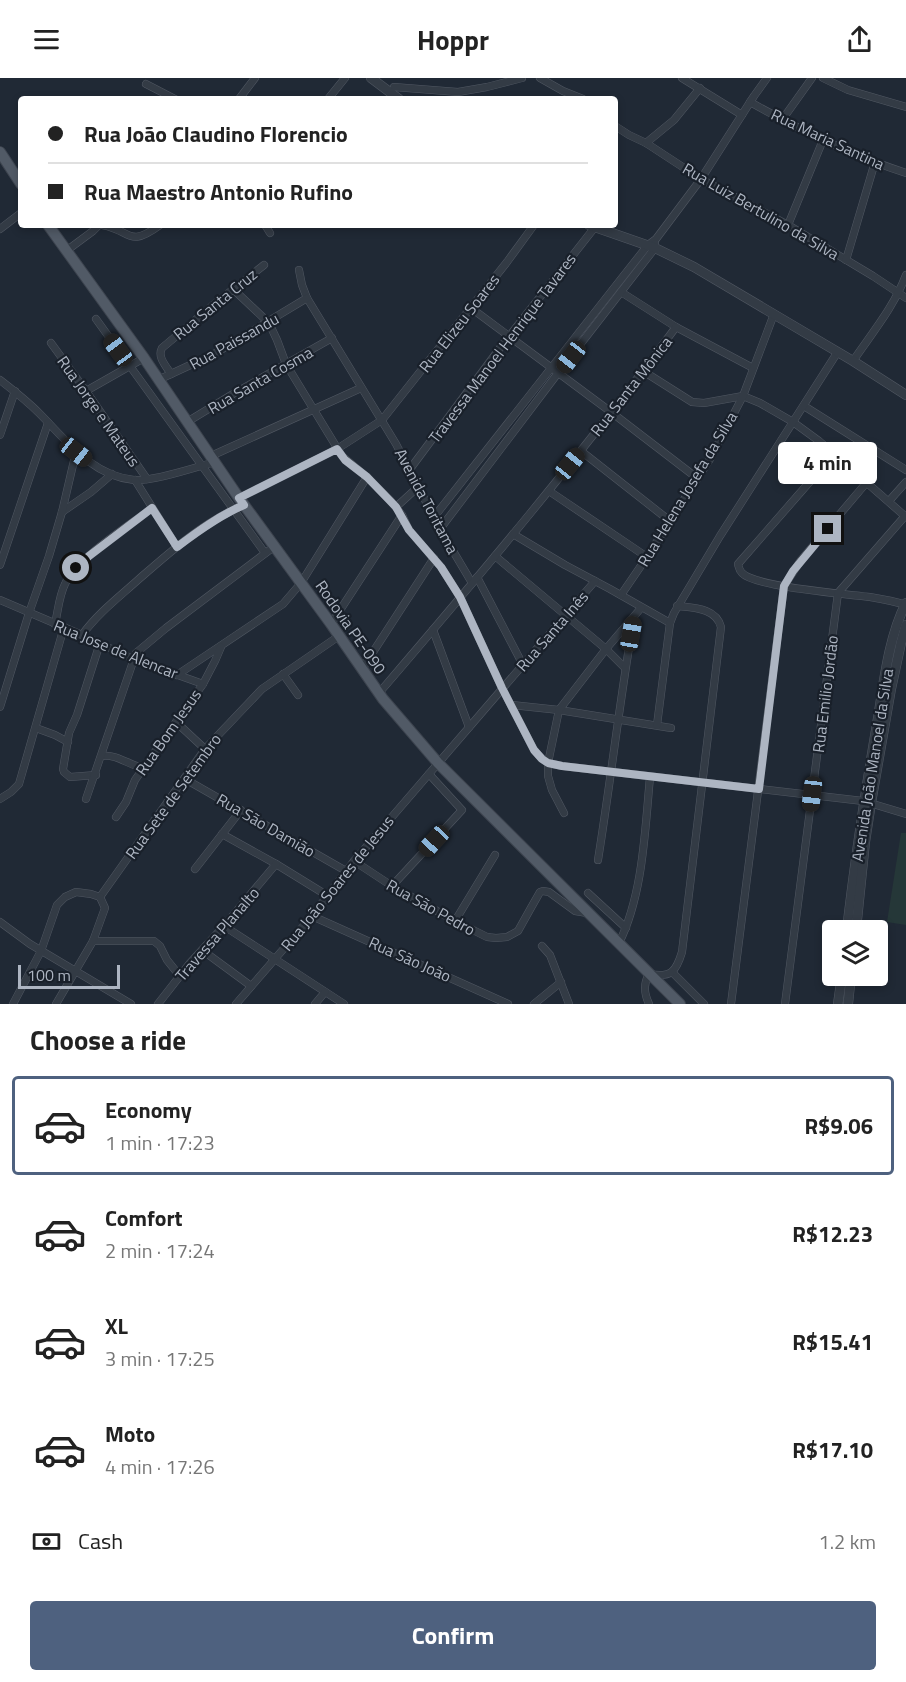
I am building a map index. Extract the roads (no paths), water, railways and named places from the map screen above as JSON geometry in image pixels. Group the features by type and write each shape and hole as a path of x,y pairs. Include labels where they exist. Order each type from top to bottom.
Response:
{"main road":[{"path":"0,152 18,179"},
{"name":"Rodovia PE-090","path":"50,228 379,693 438,763 680,1004"}],"street":[{"path":"241,96 255,78"},
{"path":"330,96 345,78"},
{"path":"371,78 394,93 458,92 522,78"},
{"path":"391,78 394,93"},
{"path":"540,78 575,96"},
{"path":"440,530 621,292 701,179 767,78"},
{"path":"782,120 812,78"},
{"path":"686,79 742,115"},
{"path":"828,79 848,90 906,107"},
{"path":"146,84 164,96"},
{"path":"646,143 674,120 700,88"},
{"name":"Rua Maria Santina","path":"750,102 823,140 906,173"},
{"name":"Rua Luiz Bertulino da Silva","path":"618,128 646,143 701,179 788,225 906,298"},
{"path":"788,225 823,140"},
{"path":"846,260 875,162"},
{"path":"0,229 18,215"},
{"path":"66,251 98,228"},
{"path":"111,228 136,238 155,228"},
{"path":"267,228 270,234"},
{"name":"Rua Elizeu Soares","path":"82,635 98,615 201,529 242,501 337,449 382,420 532,228"},
{"name":"Travessa Manoel Henrique Tavares","path":"410,469 591,228"},
{"path":"599,228 653,244 853,361 906,395"},
{"path":"434,516 550,367 653,244"},
{"name":"Rua Santa Cruz","path":"171,374 161,357 162,348 264,265"},
{"name":"Avenida Toritama","path":"299,270 307,298 382,420 410,469 440,530 474,580 523,665"},
{"path":"853,361 898,293 906,275"},
{"path":"233,289 269,323"},
{"path":"621,292 676,327 753,368"},
{"name":"Rua Paissandu","path":"158,380 214,354 269,323 307,298"},
{"path":"471,308 697,478"},
{"name":"Rua Helena Josefa da Silva","path":"621,595 710,459 743,396 774,314"},
{"path":"96,319 265,553"},
{"name":"Avenida Toritama","path":"269,323 286,364 337,449 396,507 409,530 434,558 460,597 529,741 538,755 548,763"},
{"name":"Rua Santa Mônica","path":"379,693 549,491 676,327"},
{"name":"Rua Santa Cosma","path":"188,422 332,338"},
{"name":"Rua Jorge e Mateus","path":"51,343 147,479"},
{"path":"657,725 670,623 677,606 837,353"},
{"path":"86,391 144,358"},
{"path":"643,371 685,398 697,403 743,396 760,403 793,422 834,454 906,517 838,593"},
{"path":"0,380 15,391 76,452 112,474 135,480 202,466 313,409 361,388"},
{"path":"0,435 15,391"},
{"path":"804,406 906,470"},
{"path":"508,421 517,427"},
{"path":"0,565 48,423"},
{"path":"581,451 670,521"},
{"path":"0,706 49,556 76,452"},
{"path":"834,454 738,564 742,573 784,586 871,597 905,608"},
{"path":"62,512 112,474"},
{"path":"177,675 283,604 301,583 367,477"},
{"path":"135,480 177,547"},
{"path":"731,1004 784,586 801,560 867,482"},
{"path":"889,501 906,482"},
{"path":"396,507 418,487"},
{"path":"549,491 647,557"},
{"path":"55,624 62,592 70,574 89,556 152,508"},
{"path":"332,624 402,515"},
{"path":"513,534 670,623"},
{"path":"86,799 96,775 133,659 142,647 165,628 275,546"},
{"path":"495,556 606,650 625,669"},
{"path":"362,669 434,558"},
{"name":"Rua Santa Inês","path":"438,763 595,581"},
{"name":"Rua Emilio Jordão","path":"785,1004 838,593"},
{"name":"Rua Jose de Alencar","path":"0,600 133,659 202,684"},
{"path":"646,1003 644,985 649,974 665,976 672,972 682,952 721,627 718,619 706,611 677,606"},
{"path":"564,813 549,781 548,763 559,710 641,608"},
{"name":"Avenida João Manoel da Silva","path":"849,920 889,658 905,608"},
{"path":"598,860 634,617"},
{"name":"Avenida João Manoel da Silva","path":"867,802 906,625"},
{"path":"0,799 19,784 64,627"},
{"path":"433,630 469,727"},
{"name":"Rua Sete de Setembro","path":"100,897 205,748 254,697 339,636"},
{"path":"96,775 70,777 63,769 69,733 100,643"},
{"name":"Rua Bom Jesus","path":"116,818 126,802 131,787 202,684 221,647"},
{"path":"283,674 298,695"},
{"path":"512,705 671,728"},
{"path":"176,722 205,748"},
{"path":"36,728 68,742"},
{"path":"102,756 111,756 143,768"},
{"name":"Rua João Soares de Jesus","path":"236,1004 438,763"},
{"path":"548,763 650,777 812,794 867,802 905,812"},
{"path":"392,886 462,810 429,774"},
{"path":"619,943 626,928 637,886 650,777"},
{"name":"Rua São Damião","path":"184,779 346,871"},
{"path":"195,869 241,810"},
{"path":"222,834 328,896"},
{"name":"Avenida João Manoel da Silva","path":"857,920 862,842"},
{"path":"455,921 495,855"},
{"name":"Rua São Pedro","path":"354,861 392,886 487,937 514,935 540,892 543,891 549,892 575,910 590,914"},
{"name":"Travessa Planalto","path":"158,1004 179,975 276,864"},
{"path":"13,1004 41,951 57,905 76,892 100,897 105,908 93,941 56,1004"},
{"path":"588,893 626,928"},
{"name":"Rua São João","path":"312,916 508,1004"},
{"path":"0,922 41,951 131,1004"},
{"path":"224,926 344,1004"},
{"path":"93,941 154,941 160,946 167,960 179,975"},
{"path":"542,946 550,955 569,1004"},
{"path":"202,950 251,986"},
{"path":"672,972 704,1004"},
{"path":"534,1004 561,982"},
{"path":"838,1004 840,986"},
{"path":"848,1004 850,986"},
{"path":"315,1004 325,992"},
{"path":"113,1004 118,996"}]}
